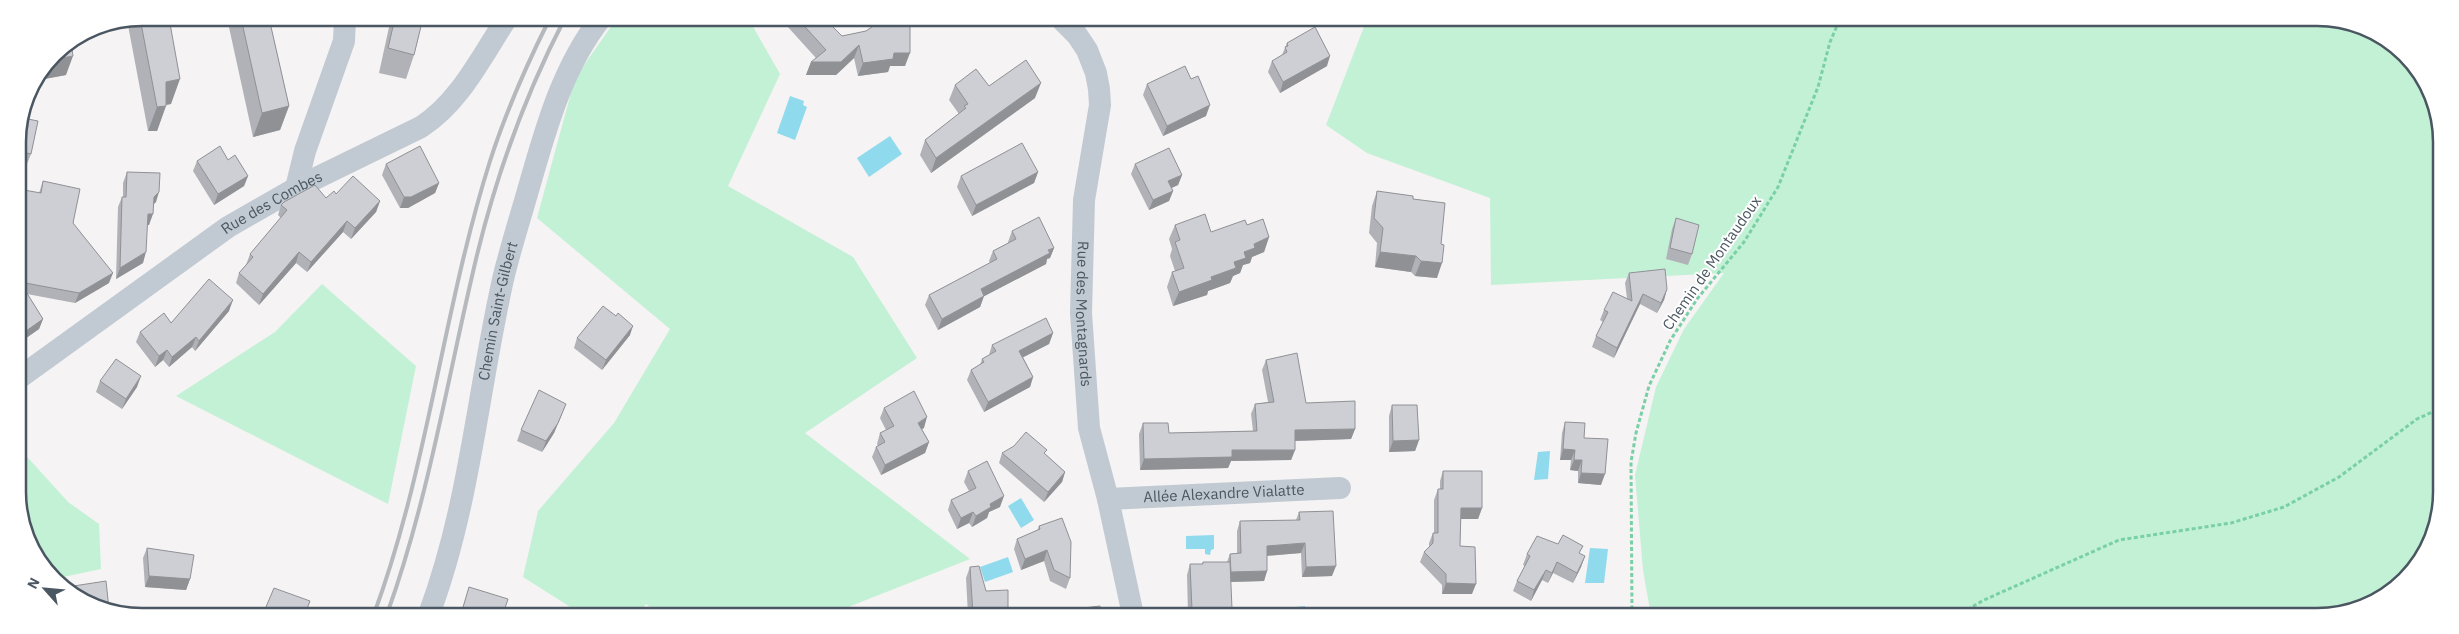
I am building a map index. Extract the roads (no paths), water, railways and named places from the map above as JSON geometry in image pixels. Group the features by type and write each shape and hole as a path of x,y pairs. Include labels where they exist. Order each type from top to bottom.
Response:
{"street":[{"path":"296,188 305,151 344,41 345,26"},
{"name":"Rue des Combes","path":"26,373 228,227 296,188 420,127 438,116 452,101 502,26"},
{"name":"Chemin Saint-Gilbert","path":"431,608 444,574 465,480 504,275 546,129 566,77 596,26"},
{"name":"Rue des Montagnards","path":"1068,26 1087,50 1096,72 1099,88 1100,105 1084,200 1081,313 1089,428 1108,499 1131,608"},
{"name":"Allée Alexandre Vialatte","path":"1108,499 1340,488"}],"water":[{"path":"790,96 804,101 803,105 807,107 795,140 777,133"},
{"path":"890,136 902,154 869,177 857,158"},
{"path":"1550,451 1548,479 1534,480 1538,452"},
{"path":"1021,498 1034,520 1021,528 1008,506"},
{"path":"1214,535 1214,549 1211,550 1210,555 1205,554 1205,549 1186,549 1186,536"},
{"path":"1590,548 1608,549 1604,583 1585,583"},
{"path":"1008,557 1013,572 985,582 980,567"},
{"path":"1305,606 1305,608 1285,608"}],"railway":[{"path":"376,608 393,559 408,503 460,274 490,161 517,88 546,26"},
{"path":"389,608 415,526 485,224 503,164 525,104 561,26"}]}
